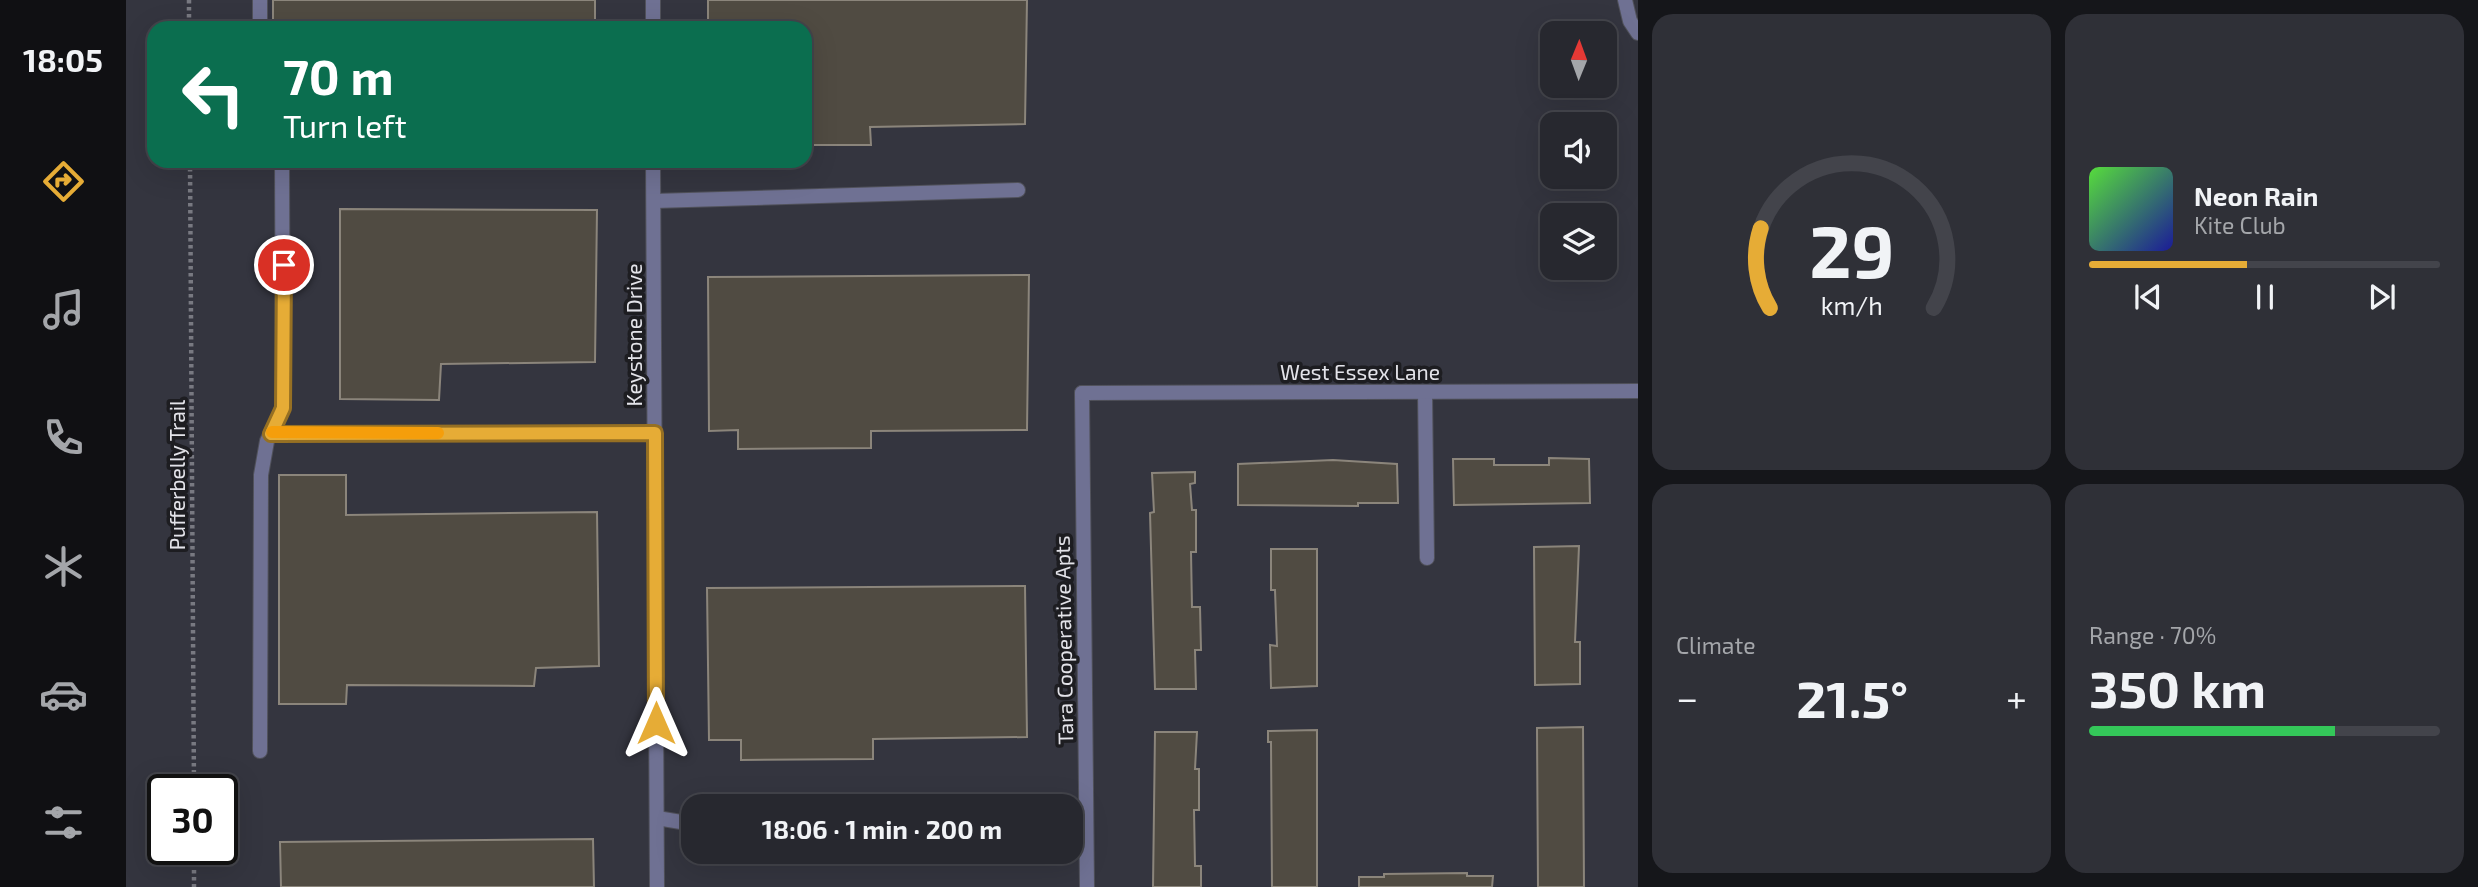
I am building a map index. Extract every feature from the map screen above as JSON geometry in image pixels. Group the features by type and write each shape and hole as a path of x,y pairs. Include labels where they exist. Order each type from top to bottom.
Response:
{"street":[{"path":"260,0 260,21"},
{"path":"653,0 653,21"},
{"path":"1625,0 1630,21 1638,33"},
{"path":"260,751 261,475 271,434 283,408 285,168"},
{"name":"Keystone Drive","path":"653,168 657,887"},
{"path":"654,201 1018,190"},
{"name":"West Essex Lane","path":"1082,393 1638,391"},
{"path":"1425,392 1427,558"},
{"name":"Tara Cooperative Apts","path":"1082,393 1087,887"},
{"path":"271,434 655,433"},
{"path":"657,818 681,822"}],"path":[{"path":"189,0 189,21"},
{"name":"Pufferbelly Trail","path":"190,168 194,774"},
{"path":"194,865 194,887"}],"building":[{"path":"273,0 595,0 595,21 273,21"},
{"path":"708,0 1027,0 1025,124 870,127 871,145 812,145 812,21 708,21"},
{"path":"340,209 597,210 595,362 441,364 439,400 340,399"},
{"path":"1029,275 1027,430 871,431 871,448 738,449 738,430 709,431 708,277"},
{"path":"1549,458 1589,459 1590,503 1454,505 1453,459 1494,459 1494,465 1549,465"},
{"path":"1333,460 1397,464 1398,503 1358,503 1358,506 1238,505 1238,464"},
{"path":"1195,472 1195,483 1190,484 1192,510 1196,510 1196,552 1191,552 1192,607 1200,607 1201,650 1195,650 1196,689 1155,689 1150,513 1154,512 1152,473"},
{"path":"279,475 346,475 346,515 597,512 599,666 536,668 534,686 347,685 346,704 279,704"},
{"path":"1579,546 1575,642 1580,642 1580,684 1535,685 1534,547"},
{"path":"1271,549 1317,549 1317,686 1271,688 1270,645 1277,646 1275,590 1271,590"},
{"path":"1025,586 1027,737 873,739 873,759 741,760 741,740 709,740 707,588"},
{"path":"1583,727 1584,887 1538,887 1537,728"},
{"path":"1317,730 1317,887 1272,887 1271,742 1268,742 1268,731"},
{"path":"1155,732 1197,732 1195,769 1199,769 1199,810 1194,810 1195,866 1201,866 1201,887 1153,887"},
{"path":"593,839 594,887 281,887 280,842"},
{"path":"1467,873 1467,876 1493,876 1492,887 1359,887 1359,877"}],"slow traffic":[{"path":"272,432 271,434 438,433"}],"route":[{"path":"284,265 283,408 271,434 655,433 656,723"}]}
